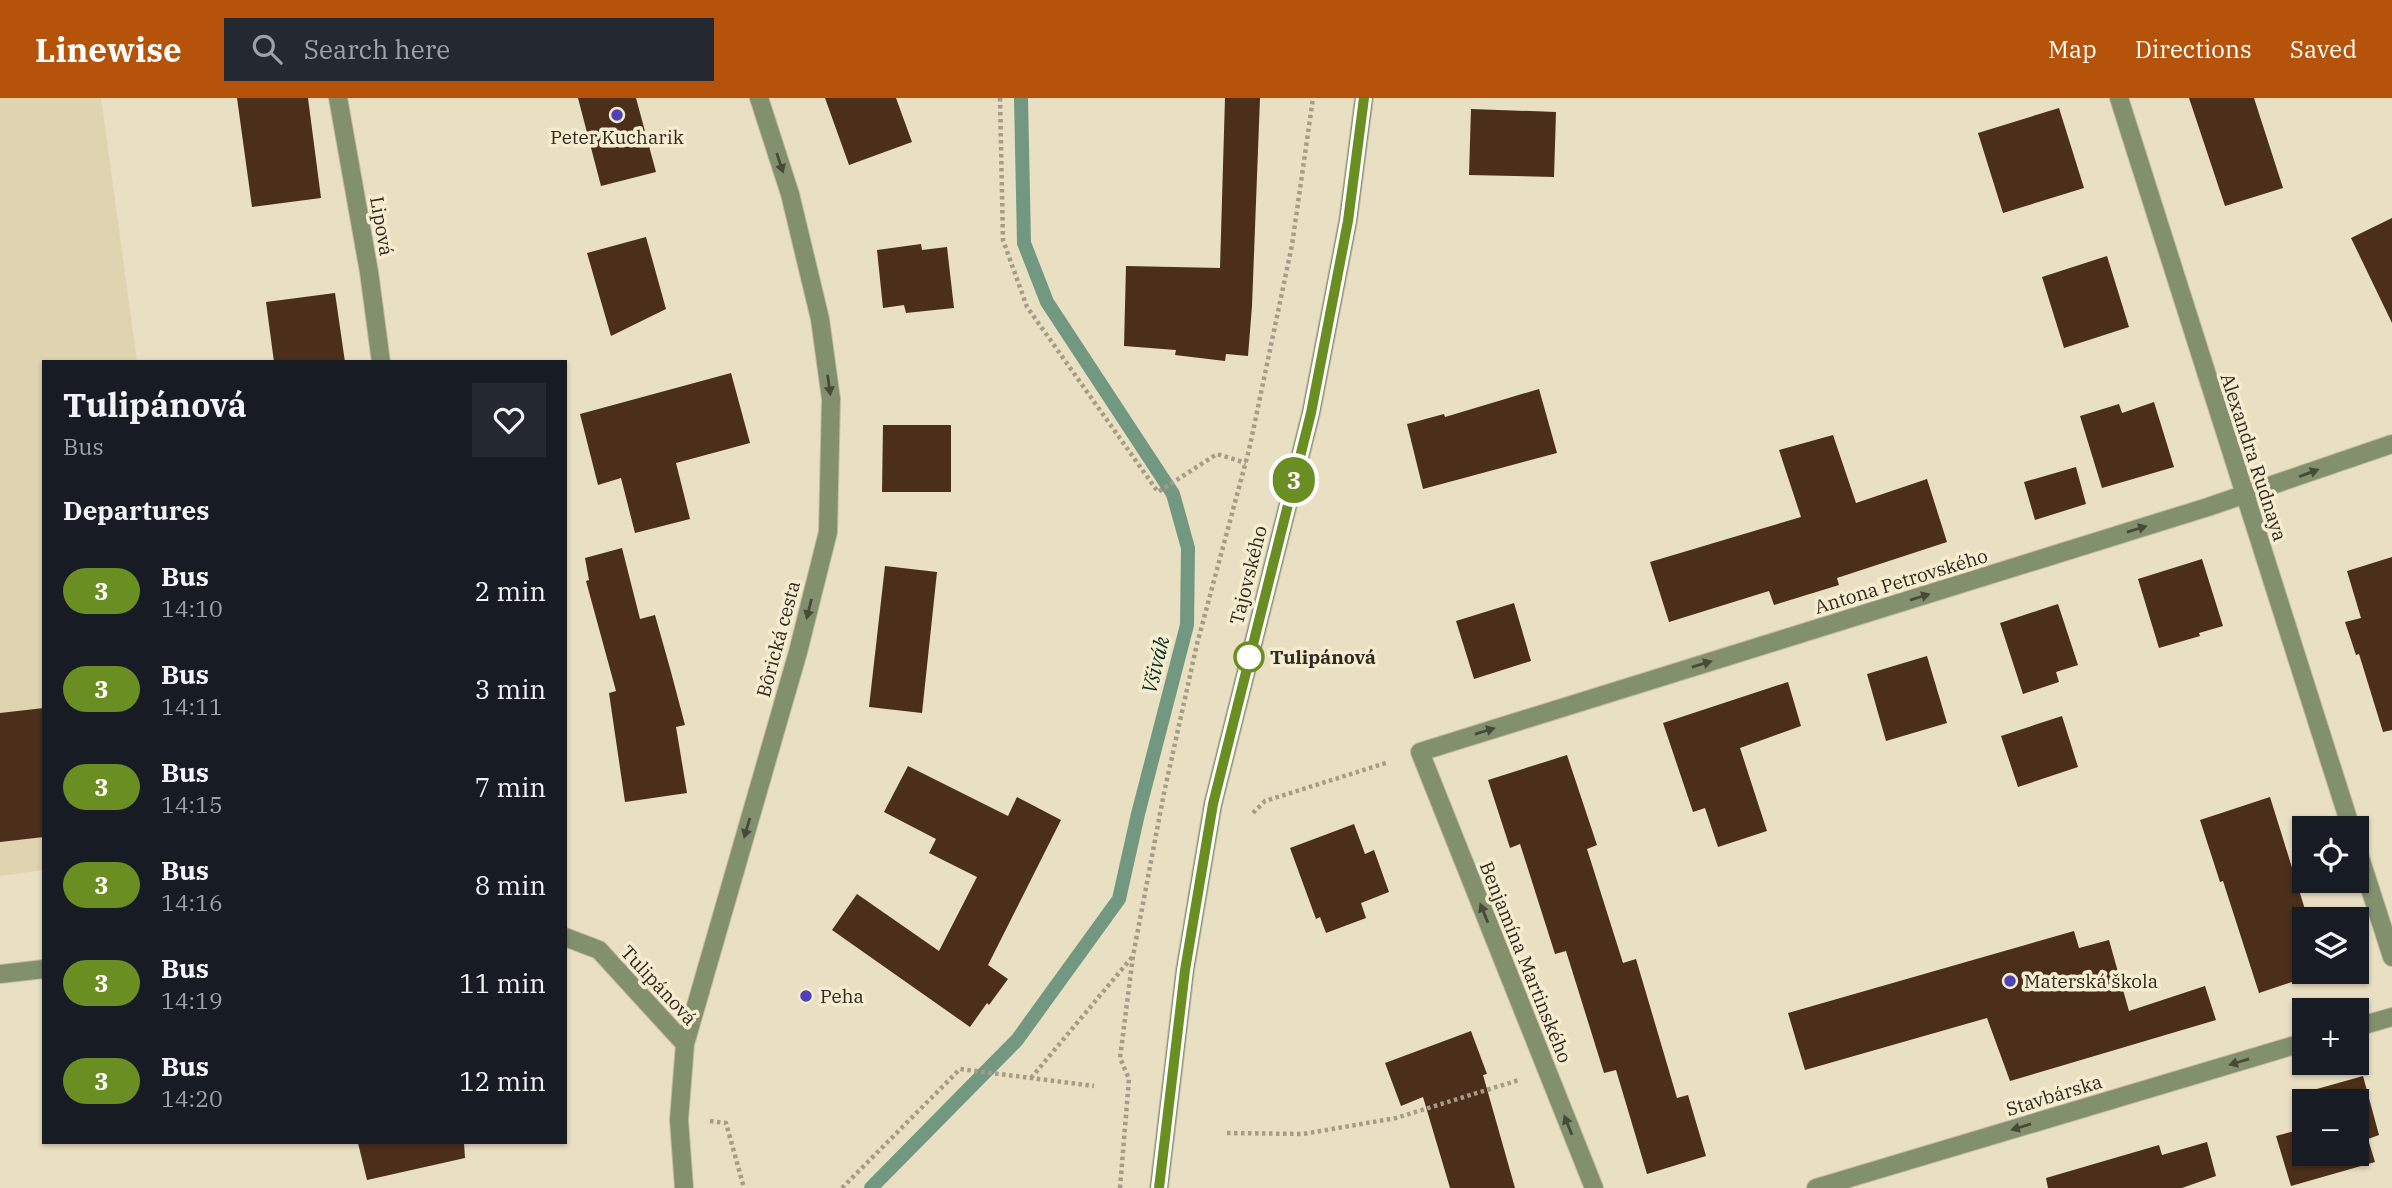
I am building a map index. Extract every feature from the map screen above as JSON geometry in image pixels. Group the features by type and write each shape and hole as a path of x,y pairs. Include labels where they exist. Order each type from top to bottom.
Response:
{"street":[{"name":"Lipová","path":"338,98 369,272 381,360"},
{"name":"Bôrická cesta","path":"684,1188 679,1120 685,1044 798,652 828,532 831,399 820,319 790,194 759,98"},
{"name":"Tajovského","path":"1159,1188 1185,970 1213,804 1311,413 1348,221 1364,98"},
{"name":"Alexandra Rudnaya","path":"2119,98 2347,816"},
{"name":"Antona Petrovského","path":"1420,752 2245,495 2392,444"},
{"name":"Benjamína Martinského","path":"1420,752 1594,1188"},
{"path":"2369,885 2392,957"},
{"name":"Tulipánová","path":"567,938 599,950 685,1044"},
{"path":"0,974 42,968"},
{"path":"2369,1024 2392,1017"},
{"name":"Stavbárska","path":"1816,1188 2292,1046"}],"path":[{"path":"1000,98 1003,240 1027,307 1158,492 1217,454 1246,463"},
{"path":"1120,1188 1129,1079 1121,1058 1133,956 1164,793 1194,658 1246,463 1292,245 1313,98"},
{"path":"1253,813 1265,801 1420,752"},
{"path":"1030,1079 1133,956"},
{"path":"842,1188 960,1069 1094,1086"},
{"path":"1227,1133 1303,1135 1396,1118 1546,1072"},
{"path":"703,1120 726,1123 744,1188"}],"shaded area":[{"path":"0,98 101,98 137,360 42,360 42,870 0,876"}],"building":[{"path":"237,98 308,98 321,198 252,207"},
{"path":"578,98 636,98 656,172 601,186"},
{"path":"825,98 896,98 912,142 849,165"},
{"path":"1225,98 1260,98 1248,356 1226,354 1225,361 1175,355 1176,350 1124,346 1126,266 1220,268"},
{"path":"2189,98 2254,98 2283,188 2225,206"},
{"path":"2059,108 2084,188 2003,213 1978,133"},
{"path":"1471,109 1556,112 1554,177 1469,175"},
{"path":"2392,218 2392,323 2351,238"},
{"path":"646,237 666,309 611,336 587,253"},
{"path":"921,244 922,250 947,247 954,308 906,313 904,305 883,308 877,250"},
{"path":"2107,256 2129,327 2064,348 2042,277"},
{"path":"335,293 345,360 274,360 266,302"},
{"path":"731,373 750,443 676,463 690,519 635,533 621,478 598,485 580,414"},
{"path":"1539,389 1557,453 1423,489 1407,424 1444,414 1445,417"},
{"path":"2154,402 2174,467 2102,488 2080,416 2119,404 2122,413"},
{"path":"883,425 951,425 951,492 882,492"},
{"path":"1833,435 1856,503 1927,479 1947,542 1837,578 1839,585 1774,605 1769,591 1669,622 1650,562 1801,517 1779,450"},
{"path":"2076,467 2086,504 2035,520 2024,482"},
{"path":"622,548 640,619 655,615 671,672 685,725 676,727 687,793 625,802 609,693 616,691 586,581 589,580 585,558"},
{"path":"2392,557 2392,730 2383,732 2359,654 2356,655 2345,622 2361,618 2347,571"},
{"path":"2202,559 2223,626 2159,648 2138,579"},
{"path":"885,566 937,572 922,713 869,707"},
{"path":"1514,603 1531,661 1474,679 1456,621"},
{"path":"2058,604 2078,665 2056,672 2059,682 2023,694 2000,623"},
{"path":"1927,656 1947,723 1886,741 1867,674"},
{"path":"1788,682 1801,726 1740,748 1767,831 1718,847 1705,808 1693,812 1663,723"},
{"path":"42,708 42,837 0,842 0,713"},
{"path":"2062,716 2078,767 2018,787 2001,736"},
{"path":"1567,755 1597,845 1587,849 1623,963 1636,959 1677,1098 1688,1095 1706,1156 1647,1174 1616,1070 1604,1073 1566,951 1555,954 1520,844 1510,848 1488,780"},
{"path":"908,766 1008,816 1017,797 1061,820 988,965 1008,979 970,1027 832,930 857,894 939,951 977,877 929,853 936,839 884,812"},
{"path":"2270,797 2292,868 2292,893 2300,893 2304,907 2292,907 2292,982 2259,993 2200,820"},
{"path":"1354,824 1365,854 1374,850 1389,892 1361,903 1366,918 1326,933 1320,917 1316,919 1290,848"},
{"path":"2074,931 2079,948 2109,940 2129,1011 2205,986 2216,1020 2010,1081 1987,1018 1805,1070 1788,1013"},
{"path":"1471,1031 1487,1074 1483,1075 1515,1188 1450,1188 1423,1097 1401,1106 1385,1063"},
{"path":"2363,1076 2367,1089 2317,1089"},
{"path":"2369,1098 2379,1135 2369,1139"},
{"path":"2292,1132 2292,1166 2361,1166 2291,1186 2276,1136"},
{"path":"2207,1142 2216,1176 2182,1188 2048,1188 2046,1178 2159,1145 2162,1155"},
{"path":"2369,1142 2375,1162 2369,1164"},
{"path":"358,1144 464,1144 465,1158 367,1180"}],"waterway":[{"name":"Všivák","path":"871,1188 1017,1040 1119,899 1187,625 1188,548 1173,494 1047,302 1024,243 1021,98"}],"bus line":[{"name":"3","path":"1159,1188 1185,970 1213,804 1311,413 1348,221 1364,98"}],"place":[{"name":"Peter Kucharik","path":"617,115"},
{"name":"Tulipánová","path":"1249,657"},
{"name":"Materská škola","path":"2010,981"},
{"name":"Peha","path":"806,996"}]}
